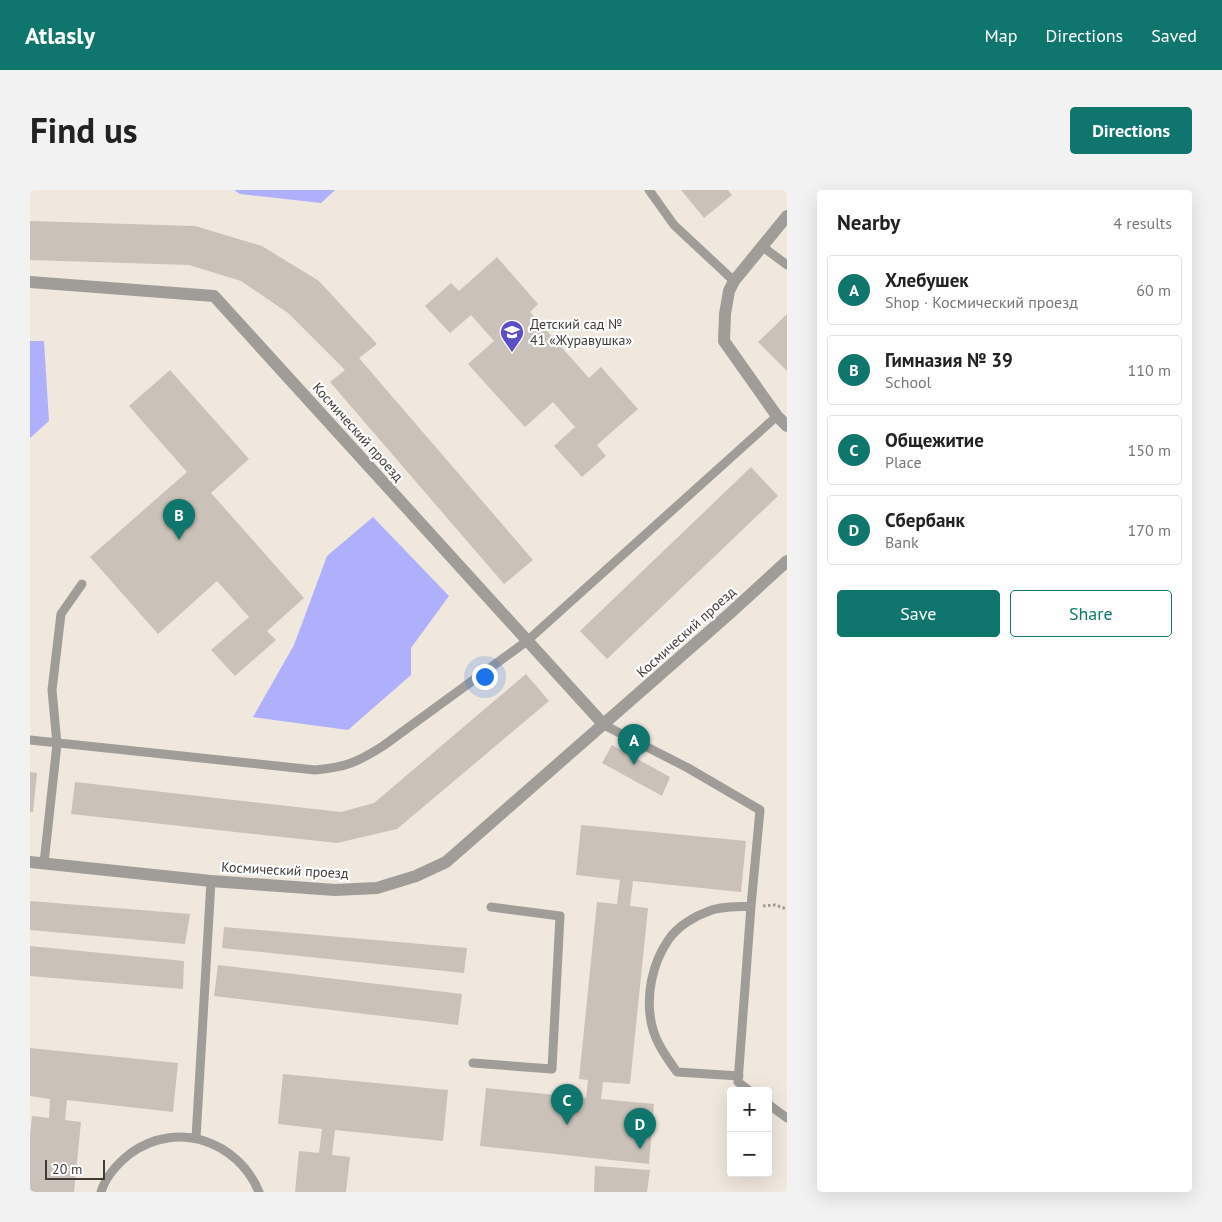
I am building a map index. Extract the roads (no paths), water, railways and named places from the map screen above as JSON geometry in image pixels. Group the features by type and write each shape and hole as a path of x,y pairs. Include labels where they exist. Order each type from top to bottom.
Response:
{"street":[{"path":"787,216 734,281 729,291 725,314 724,341 776,416 787,426"},
{"name":"Космический проезд","path":"30,282 214,296 604,725"},
{"name":"Космический проезд","path":"30,862 211,881 334,890 377,888 416,876 446,862 604,725 787,561"}],"lane":[{"path":"649,190 674,225 734,281"},
{"path":"763,247 787,265"},
{"path":"30,740 315,770 337,768 359,761 383,746 527,641 776,416"},
{"path":"44,863 57,744 52,690 61,614 82,584"},
{"path":"604,725 688,768 760,810 738,1082 745,1087"},
{"path":"196,1138 211,881"},
{"path":"739,1076 677,1072 663,1053 652,1026 649,996 654,969 669,938 691,919 711,910 751,906"},
{"path":"473,1063 552,1069 560,916 491,907"},
{"path":"772,1107 787,1118"},
{"path":"101,1192 104,1184 120,1162 142,1145 168,1137 196,1138 222,1148 244,1166 259,1192"}],"place":[{"name":"Детский сад № 41 «Журавушка»","path":"512,353"},
{"name":"Гимназия № 39","path":"179,540"},
{"name":"Хлебушек","path":"634,765"},
{"name":"Общежитие","path":"567,1125"},
{"name":"Сбербанк","path":"640,1149"}]}
